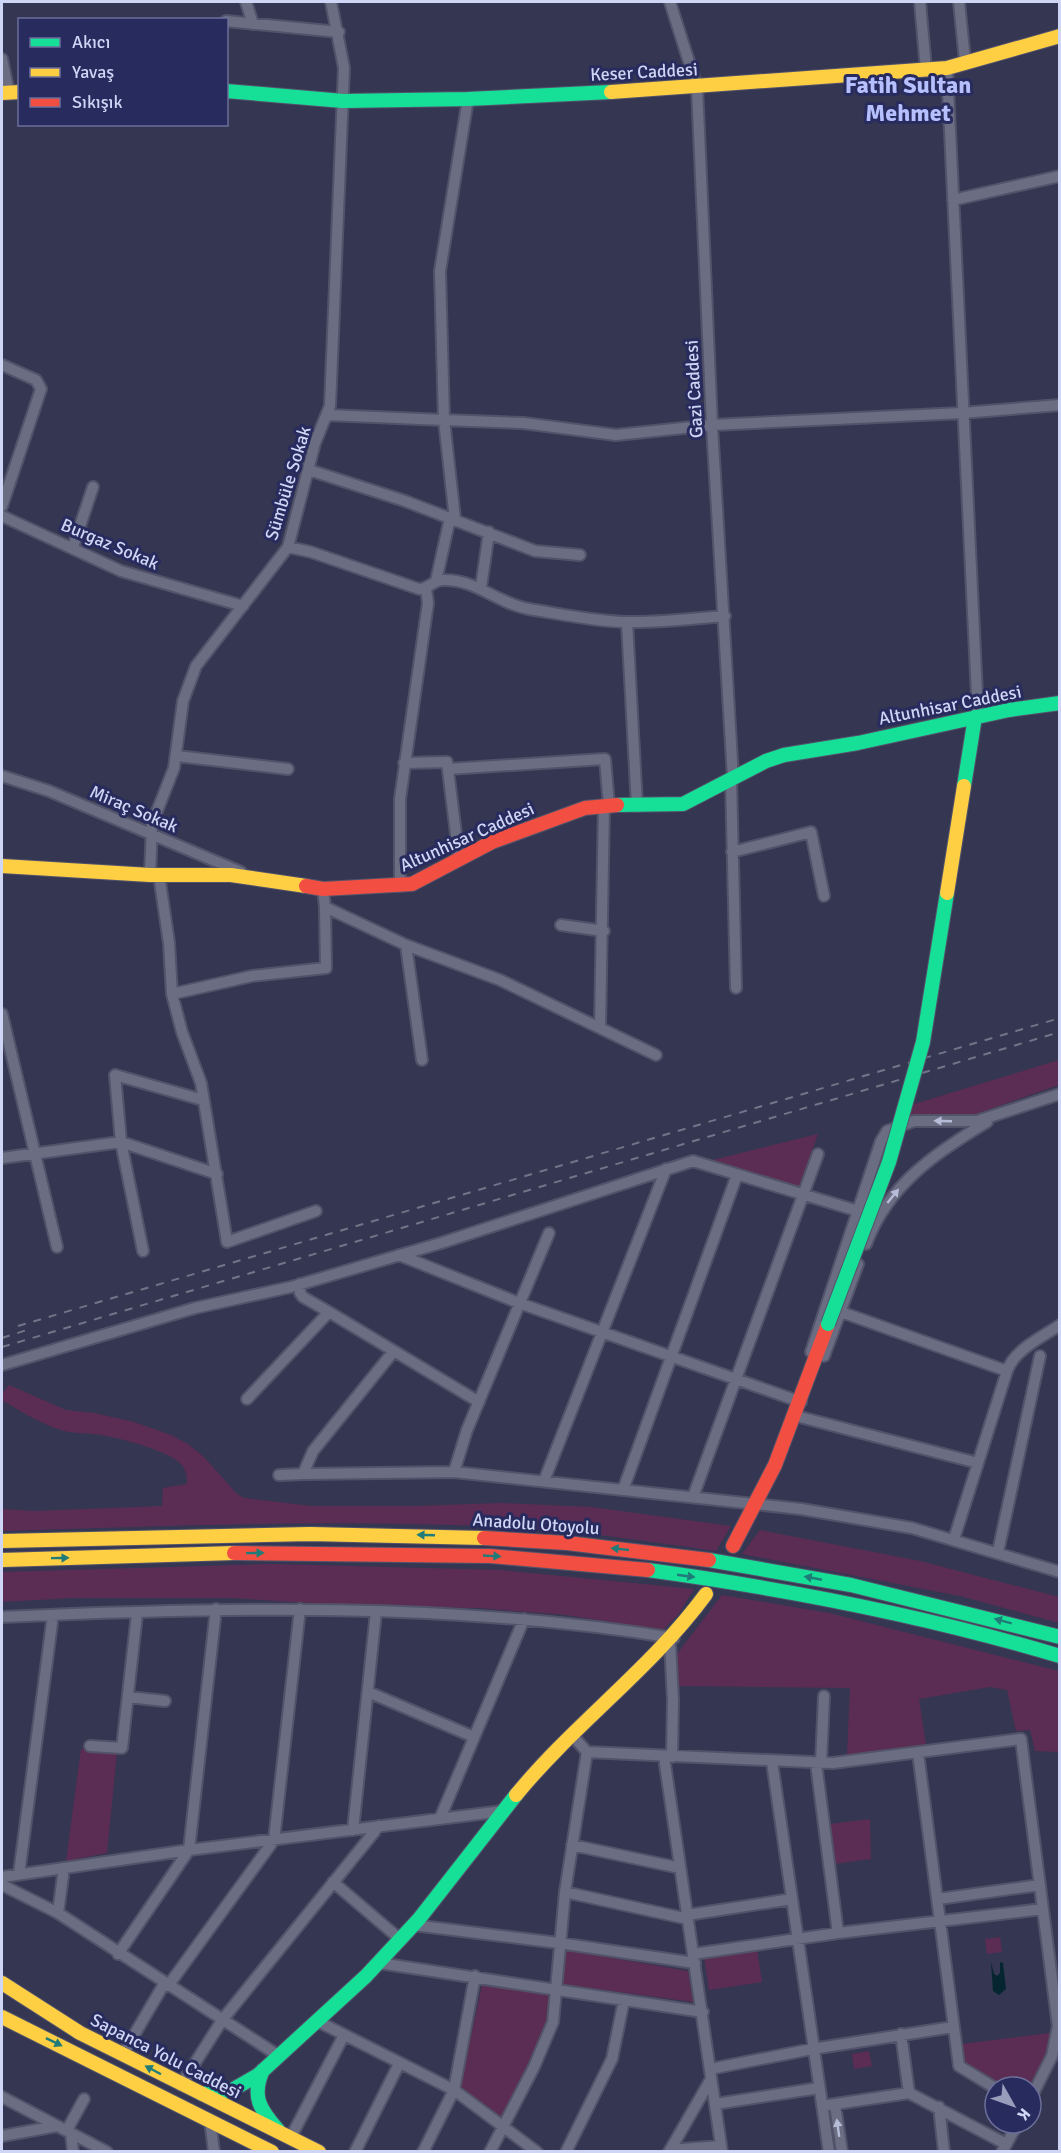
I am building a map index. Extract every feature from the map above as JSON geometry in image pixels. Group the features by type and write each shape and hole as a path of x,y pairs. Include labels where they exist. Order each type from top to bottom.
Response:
{"main road":[{"name":"Keser Caddesi","path":"228,91 343,101 468,99 698,87 947,68 1059,36"},
{"name":"Altunhisar Caddesi","path":"2,866 154,875 252,877 323,890 400,886 421,880 459,858 541,823 607,805 670,806 683,804 766,761 784,755 858,743 976,717 1059,703"},
{"path":"733,1546 759,1504 796,1416 888,1162 923,1042 976,717"},
{"name":"Anadolu Otoyolu","path":"2,1541 366,1533 497,1538 715,1562 815,1578 937,1605 1059,1637"},
{"name":"Anadolu Otoyolu","path":"2,1560 341,1552 491,1556 696,1577 783,1590 918,1620 1059,1656"},
{"path":"198,2093 212,2095 231,2091 263,2070 380,1962 401,1940 540,1767 672,1640 706,1594"},
{"path":"918,1620 1059,1665"},
{"name":"Sapanca Yolu Caddesi","path":"2,1983 56,2019 181,2085 319,2151"},
{"name":"Sapanca Yolu Caddesi","path":"2,2017 272,2151"},
{"path":"263,2070 257,2083 256,2101 260,2110 286,2135"}],"street":[{"path":"246,2 254,24"},
{"name":"Sümbüle Sokak","path":"316,1211 226,1242 217,1174 198,1070 182,1032 172,994 169,943 154,875 151,834 177,756 180,712 192,674 288,548 318,433 328,415 333,366 344,68 339,32 331,2"},
{"name":"Gazi Caddesi","path":"670,2 698,87 712,425 732,779 736,988"},
{"path":"920,2 926,69"},
{"path":"959,2 965,61"},
{"path":"228,21 339,32"},
{"path":"2,59 10,93"},
{"path":"947,68 976,717"},
{"path":"436,581 453,518 444,420 441,271 468,99"},
{"path":"953,200 1059,176"},
{"path":"2,365 40,384 40,395 2,506"},
{"path":"328,415 523,423 585,434 616,435 712,425 963,413 1059,405"},
{"path":"309,470 453,518 536,551 580,555"},
{"path":"74,547 93,487"},
{"name":"Burgaz Sokak","path":"2,516 74,547 122,571 243,606"},
{"path":"481,587 489,532"},
{"path":"288,548 311,552 419,589 426,589 436,581 445,580 481,587 494,598 525,608 627,622 724,616"},
{"path":"400,886 398,828 404,763 426,616 426,589"},
{"path":"627,622 638,806"},
{"path":"177,756 288,770"},
{"path":"448,769 605,759 607,805 600,1028"},
{"path":"404,763 447,762 459,858"},
{"name":"Miraç Sokak","path":"2,776 49,791 252,877"},
{"path":"732,852 811,832 824,896"},
{"path":"172,994 252,976 326,968 326,907 323,890"},
{"path":"326,907 406,945 500,980 656,1055"},
{"path":"561,926 604,931"},
{"path":"406,945 422,1060"},
{"path":"2,1014 57,1247"},
{"path":"143,1251 121,1142 115,1074 203,1100"},
{"path":"801,1402 808,1363 880,1141 887,1131 914,1121 967,1122 1001,1114 1059,1094"},
{"path":"801,1402 822,1360 874,1225 889,1200 925,1162 1001,1114"},
{"path":"2,1158 121,1142 217,1174"},
{"path":"693,1497 818,1154"},
{"path":"2,1365 195,1308 300,1284 399,1255 693,1161 802,1196 858,1211"},
{"path":"544,1481 666,1169"},
{"path":"623,1490 737,1175"},
{"path":"454,1472 478,1402 549,1233"},
{"path":"399,1255 519,1303 801,1402"},
{"path":"300,1284 300,1293 303,1296 478,1402"},
{"path":"247,1399 329,1312"},
{"path":"841,1312 1007,1371"},
{"path":"954,1539 1010,1363 1059,1324"},
{"path":"303,1474 313,1451 393,1352"},
{"path":"998,1552 1040,1356"},
{"path":"796,1416 978,1463"},
{"path":"279,1475 454,1472 759,1504 912,1528 1059,1572"},
{"path":"118,1954 189,1850 216,1609"},
{"path":"2,1617 137,1614 216,1609 300,1609 524,1619 593,1625 672,1640 674,1700 668,1757 680,1868 722,2149 670,2151"},
{"path":"123,2054 166,1985 274,1840 300,1609"},
{"path":"353,1830 376,1612"},
{"path":"90,1746 122,1748 137,1614"},
{"path":"18,1874 53,1615"},
{"path":"441,1816 524,1619"},
{"path":"368,1692 474,1737"},
{"path":"824,1696 818,1763 838,1933"},
{"path":"128,1697 165,1701"},
{"path":"572,1735 587,1752 818,1763 918,1753 1021,1738 1058,2036 1052,2056 1042,2075"},
{"path":"490,2151 549,2035 556,2010 559,1943 587,1752"},
{"path":"918,1753 959,2066 983,2081"},
{"path":"772,1762 812,2049 829,2151"},
{"path":"2,1877 441,1816 503,1811"},
{"path":"181,2085 223,2019 379,1826"},
{"path":"572,1845 680,1868"},
{"path":"58,1913 64,1868"},
{"path":"333,1882 401,1940"},
{"path":"2,1885 58,1913 118,1954 279,2056"},
{"path":"938,1899 1041,1885"},
{"path":"566,1892 687,1917 792,1899"},
{"path":"413,1925 694,1958 797,1938 1043,1909"},
{"path":"380,1962 703,2012"},
{"path":"423,2151 454,2090 475,1976"},
{"path":"566,2151 612,2059 624,2000"},
{"path":"317,2021 454,2090 537,2151"},
{"path":"670,2151 711,2074 812,2049 953,2027"},
{"path":"901,2034 909,2093"},
{"path":"286,2135 344,2035"},
{"path":"355,2151 399,2064"},
{"path":"715,2104 819,2088"},
{"path":"822,2106 909,2093 939,2107 1004,2148"},
{"path":"2,2097 107,2151"},
{"path":"65,2130 84,2099"},
{"path":"835,2105 842,2151"},
{"path":"939,2107 944,2151"},
{"path":"210,2120 214,2151"},
{"path":"2,2136 65,2130"},
{"path":"65,2130 73,2151"}],"shaded area":[{"path":"1059,1060 1059,1085 976,1114 907,1117 911,1105"},
{"path":"818,1134 799,1189 713,1160"},
{"path":"9,1385 66,1410 94,1413 134,1422 171,1435 188,1444 204,1457 236,1493 244,1498 311,1506 500,1503 591,1507 731,1526 716,1551 568,1532 454,1525 324,1523 2,1531 2,1509 34,1511 162,1506 163,1488 187,1484 186,1473 182,1465 165,1454 114,1438 61,1430 21,1411 2,1400 2,1394"},
{"path":"760,1530 920,1561 1059,1597 1059,1623 960,1596 742,1554"},
{"path":"272,1564 501,1570 694,1589 678,1615 663,1630 566,1615 478,1608 373,1607 231,1598 72,1598 2,1602 2,1572"},
{"path":"722,1595 829,1613 1059,1671 1059,1752 1035,1751 1030,1730 1016,1731 1007,1690 990,1687 919,1699 926,1745 847,1755 850,1688 679,1686 677,1654"},
{"path":"81,1749 117,1752 107,1853 66,1861"},
{"path":"870,1819 871,1859 835,1864 830,1824"},
{"path":"1000,1937 1002,1952 987,1954 985,1939"},
{"path":"757,1949 762,1982 709,1990 704,1957"},
{"path":"565,1950 688,1971 693,2002 560,1984"},
{"path":"482,1985 551,1995 550,2011 542,2042 505,2116 499,2116 460,2088"},
{"path":"1050,2033 1049,2051 1036,2075 983,2075 968,2066 963,2058 962,2044"},
{"path":"869,2051 872,2066 854,2069 852,2054"}],"water":[{"path":"991,1962 994,1974 997,1976 1000,1973 1000,1962 1003,1963 1006,1989 999,1995 993,1991"}],"railway":[{"path":"18,1326 1060,1018"},
{"path":"2,1347 1060,1032"},
{"path":"2,1338 30,1329"}],"traffic: fast":[{"path":"228,91 343,101 468,99 611,92"},
{"path":"617,805 683,804 766,761 784,755 858,743 1009,710 1060,703"},
{"path":"964,786 975,717"},
{"path":"828,1324 889,1162 923,1042 947,893"},
{"path":"709,1560 851,1585 1060,1637"},
{"path":"648,1570 856,1605 959,1628 1060,1656"},
{"path":"202,2094 232,2090 258,2075 366,1976 419,1919 516,1795"},
{"path":"263,2070 259,2079 259,2102 266,2116 278,2130"}],"traffic: slow":[{"path":"611,92 947,68 1060,36"},
{"path":"2,93 18,92"},
{"path":"947,893 964,786"},
{"path":"2,866 150,875 231,875 306,886"},
{"path":"2,1541 310,1534 484,1538"},
{"path":"2,1560 234,1553"},
{"path":"516,1795 563,1744 661,1647 706,1594"},
{"path":"2,1983 80,2033 319,2152"},
{"path":"2,2017 272,2152"}],"traffic: jam":[{"path":"306,886 323,889 412,884 492,842 585,808 617,805"},
{"path":"733,1546 775,1465 828,1324"},
{"path":"484,1538 567,1543 709,1560"},
{"path":"234,1553 490,1556 648,1570"}],"district":[{"name":"Fatih Sultan Mehmet","path":"908,99"}]}
